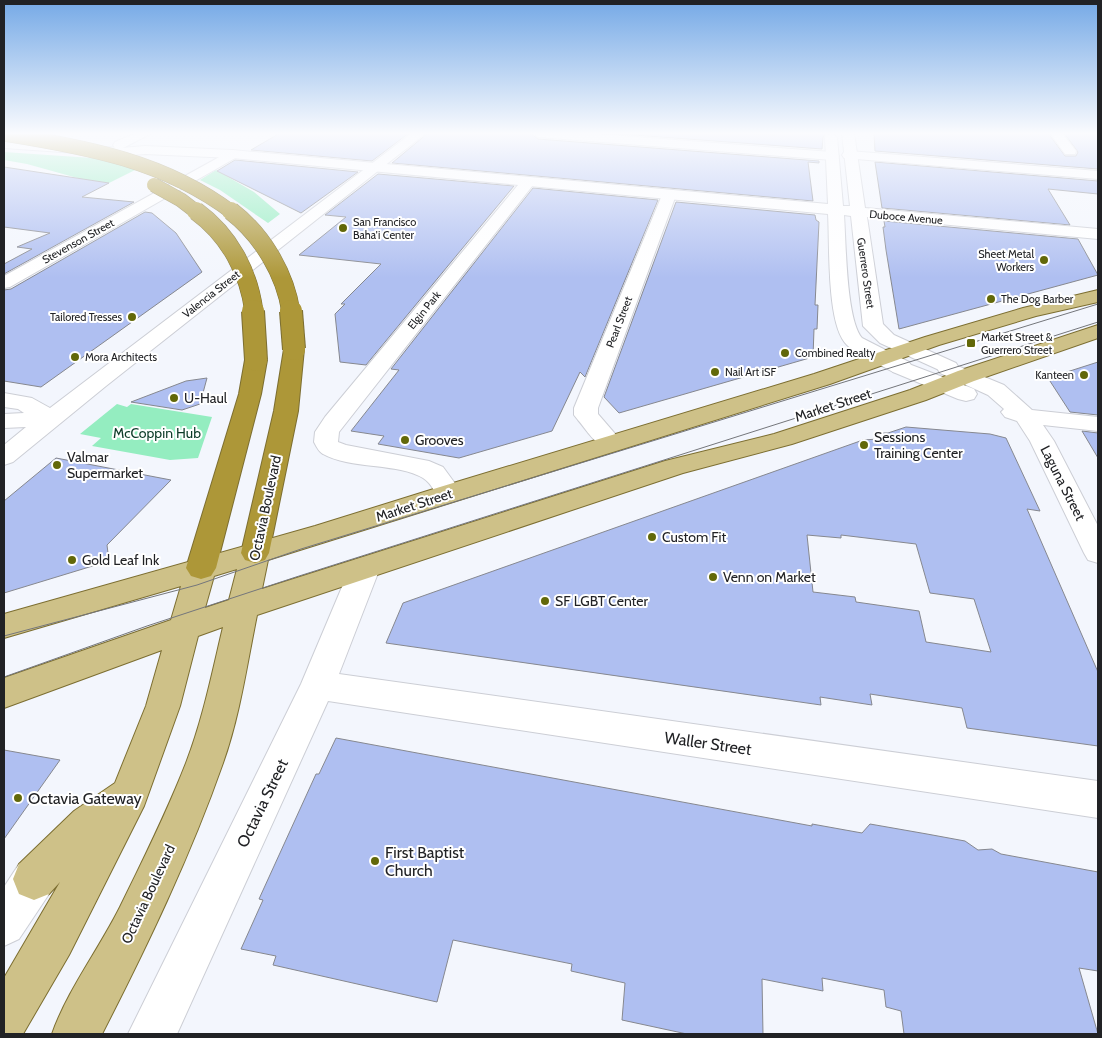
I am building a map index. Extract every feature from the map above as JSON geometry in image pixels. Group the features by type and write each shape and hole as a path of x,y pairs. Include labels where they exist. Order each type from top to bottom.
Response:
{"highway":[{"path":"144,181 172,195 207,221 231,247 247,278 255,315 256,360 250,394 201,568"},
{"name":"Octavia Boulevard","path":"183,181 221,203 249,226 279,273 291,308 294,349 286,411 255,553"}],"main road":[{"name":"Market Street","path":"4,626 323,534 449,493 822,379 880,373 897,358 1030,312 1098,296"},
{"name":"Market Street","path":"4,693 244,607 674,467 783,439 942,373 1098,296"},
{"name":"Market Street","path":"942,373 998,365 1098,331"},
{"name":"Octavia Boulevard","path":"76,1034 128,939 170,849 205,762 221,709 255,553"},
{"path":"4,1022 53,939 130,793 163,706 201,568"},
{"path":"34,879 88,825 130,793"}],"street":[{"name":"Stevenson Street","path":"4,283 184,181"},
{"name":"Valencia Street","path":"4,457 358,181"},
{"name":"Duboce Avenue","path":"522,181 1098,234"},
{"name":"Guerrero Street","path":"833,181 842,309 848,334 862,347 897,358"},
{"name":"Guerrero Street","path":"854,181 873,326 887,340 897,358"},
{"name":"Elgin Park","path":"449,493 434,474 420,467 341,452 330,448 326,442 327,432 528,182"},
{"name":"Pearl Street","path":"611,444 586,414 586,408 669,195"},
{"path":"897,358 942,373 1025,416 1098,424"},
{"path":"4,400 24,403 51,419"},
{"name":"Laguna Street","path":"1025,416 1042,441 1098,552"},
{"path":"4,421 51,419"},
{"name":"Octavia Street","path":"152,1034 318,685 365,568"},
{"name":"Waller Street","path":"318,685 1098,800"},
{"path":"4,924 34,879"}],"green space":[{"path":"203,181 236,181 254,192 280,214 268,223 220,190"},
{"name":"McCoppin Hub","path":"117,404 127,407 131,404 212,417 198,458 170,460 92,446 101,438 80,434"}],"building":[{"path":"4,181 109,183 82,197 134,202 4,274 4,264 32,249 17,247 50,233 4,227"},
{"path":"238,181 345,181 301,213"},
{"path":"368,181 462,181 514,186 366,365 340,362 335,314 345,304 341,304 381,264 299,255 346,217 325,215"},
{"path":"596,181 810,181 813,201"},
{"path":"878,181 1098,181 1098,194 1048,189 1070,225 882,208"},
{"path":"533,188 658,200 585,377 580,372 552,431 459,458 378,444 384,436 351,431 399,370 391,369"},
{"path":"676,202 815,215 816,220 819,222 815,305 818,305 817,329 814,329 813,357 619,413 604,397"},
{"path":"145,212 152,213 176,233 202,272 41,387 4,381 4,290 11,289"},
{"path":"884,221 1078,239 1098,275 899,329 886,250"},
{"path":"1098,362 1098,415 1070,412 1048,378"},
{"name":"U-Haul","path":"207,378 200,404 182,410 131,402 186,381"},
{"path":"906,427 990,434 1006,438 1040,511 1027,509 1098,672 1098,746 967,728 962,708 870,694 872,705 820,697 821,705 386,643 403,603 863,440 878,439 880,433 888,433","holes":["807,535 841,538 841,535 916,544 930,593 974,599 991,652 926,642 919,611 856,602 855,597 813,592"]},
{"path":"1082,431 1098,433 1098,458"},
{"path":"56,458 171,480 107,545 109,561 4,593 4,501"},
{"path":"336,738 812,826 812,824 862,833 870,824 927,834 965,841 978,850 992,849 1001,854 1098,872 1098,971 1079,968 1098,1034 904,1034 901,1011 886,1007 884,990 822,978 823,991 762,979 763,1034 687,1034 622,1020 625,983 571,971 572,964 453,940 437,1002 273,965 276,956 241,949 263,900 259,899 316,774 319,774"},
{"name":"Octavia Gateway","path":"4,750 60,760 4,839"}],"tram line":[{"path":"4,636 197,585 301,549 1098,304"},
{"path":"4,677 147,626 296,577 1098,322"}],"place":[{"name":"San Francisco Baha'i Center","path":"343,228"},
{"name":"Sheet Metal Workers","path":"1044,260"},
{"name":"The Dog Barber","path":"991,299"},
{"name":"Tailored Tresses","path":"132,317"},
{"name":"Market Street & Guerrero Street","path":"971,343"},
{"name":"Combined Realty","path":"785,353"},
{"name":"Mora Architects","path":"75,357"},
{"name":"Nail Art iSF","path":"715,372"},
{"name":"Kanteen","path":"1084,375"},
{"name":"U-Haul","path":"174,398"},
{"name":"Grooves","path":"405,440"},
{"name":"Sessions Training Center","path":"864,445"},
{"name":"Valmar Supermarket","path":"57,465"},
{"name":"Custom Fit","path":"652,537"},
{"name":"Gold Leaf Ink","path":"72,560"},
{"name":"Venn on Market","path":"713,577"},
{"name":"SF LGBT Center","path":"545,601"},
{"name":"Octavia Gateway","path":"18,798"},
{"name":"First Baptist Church","path":"375,861"}]}
